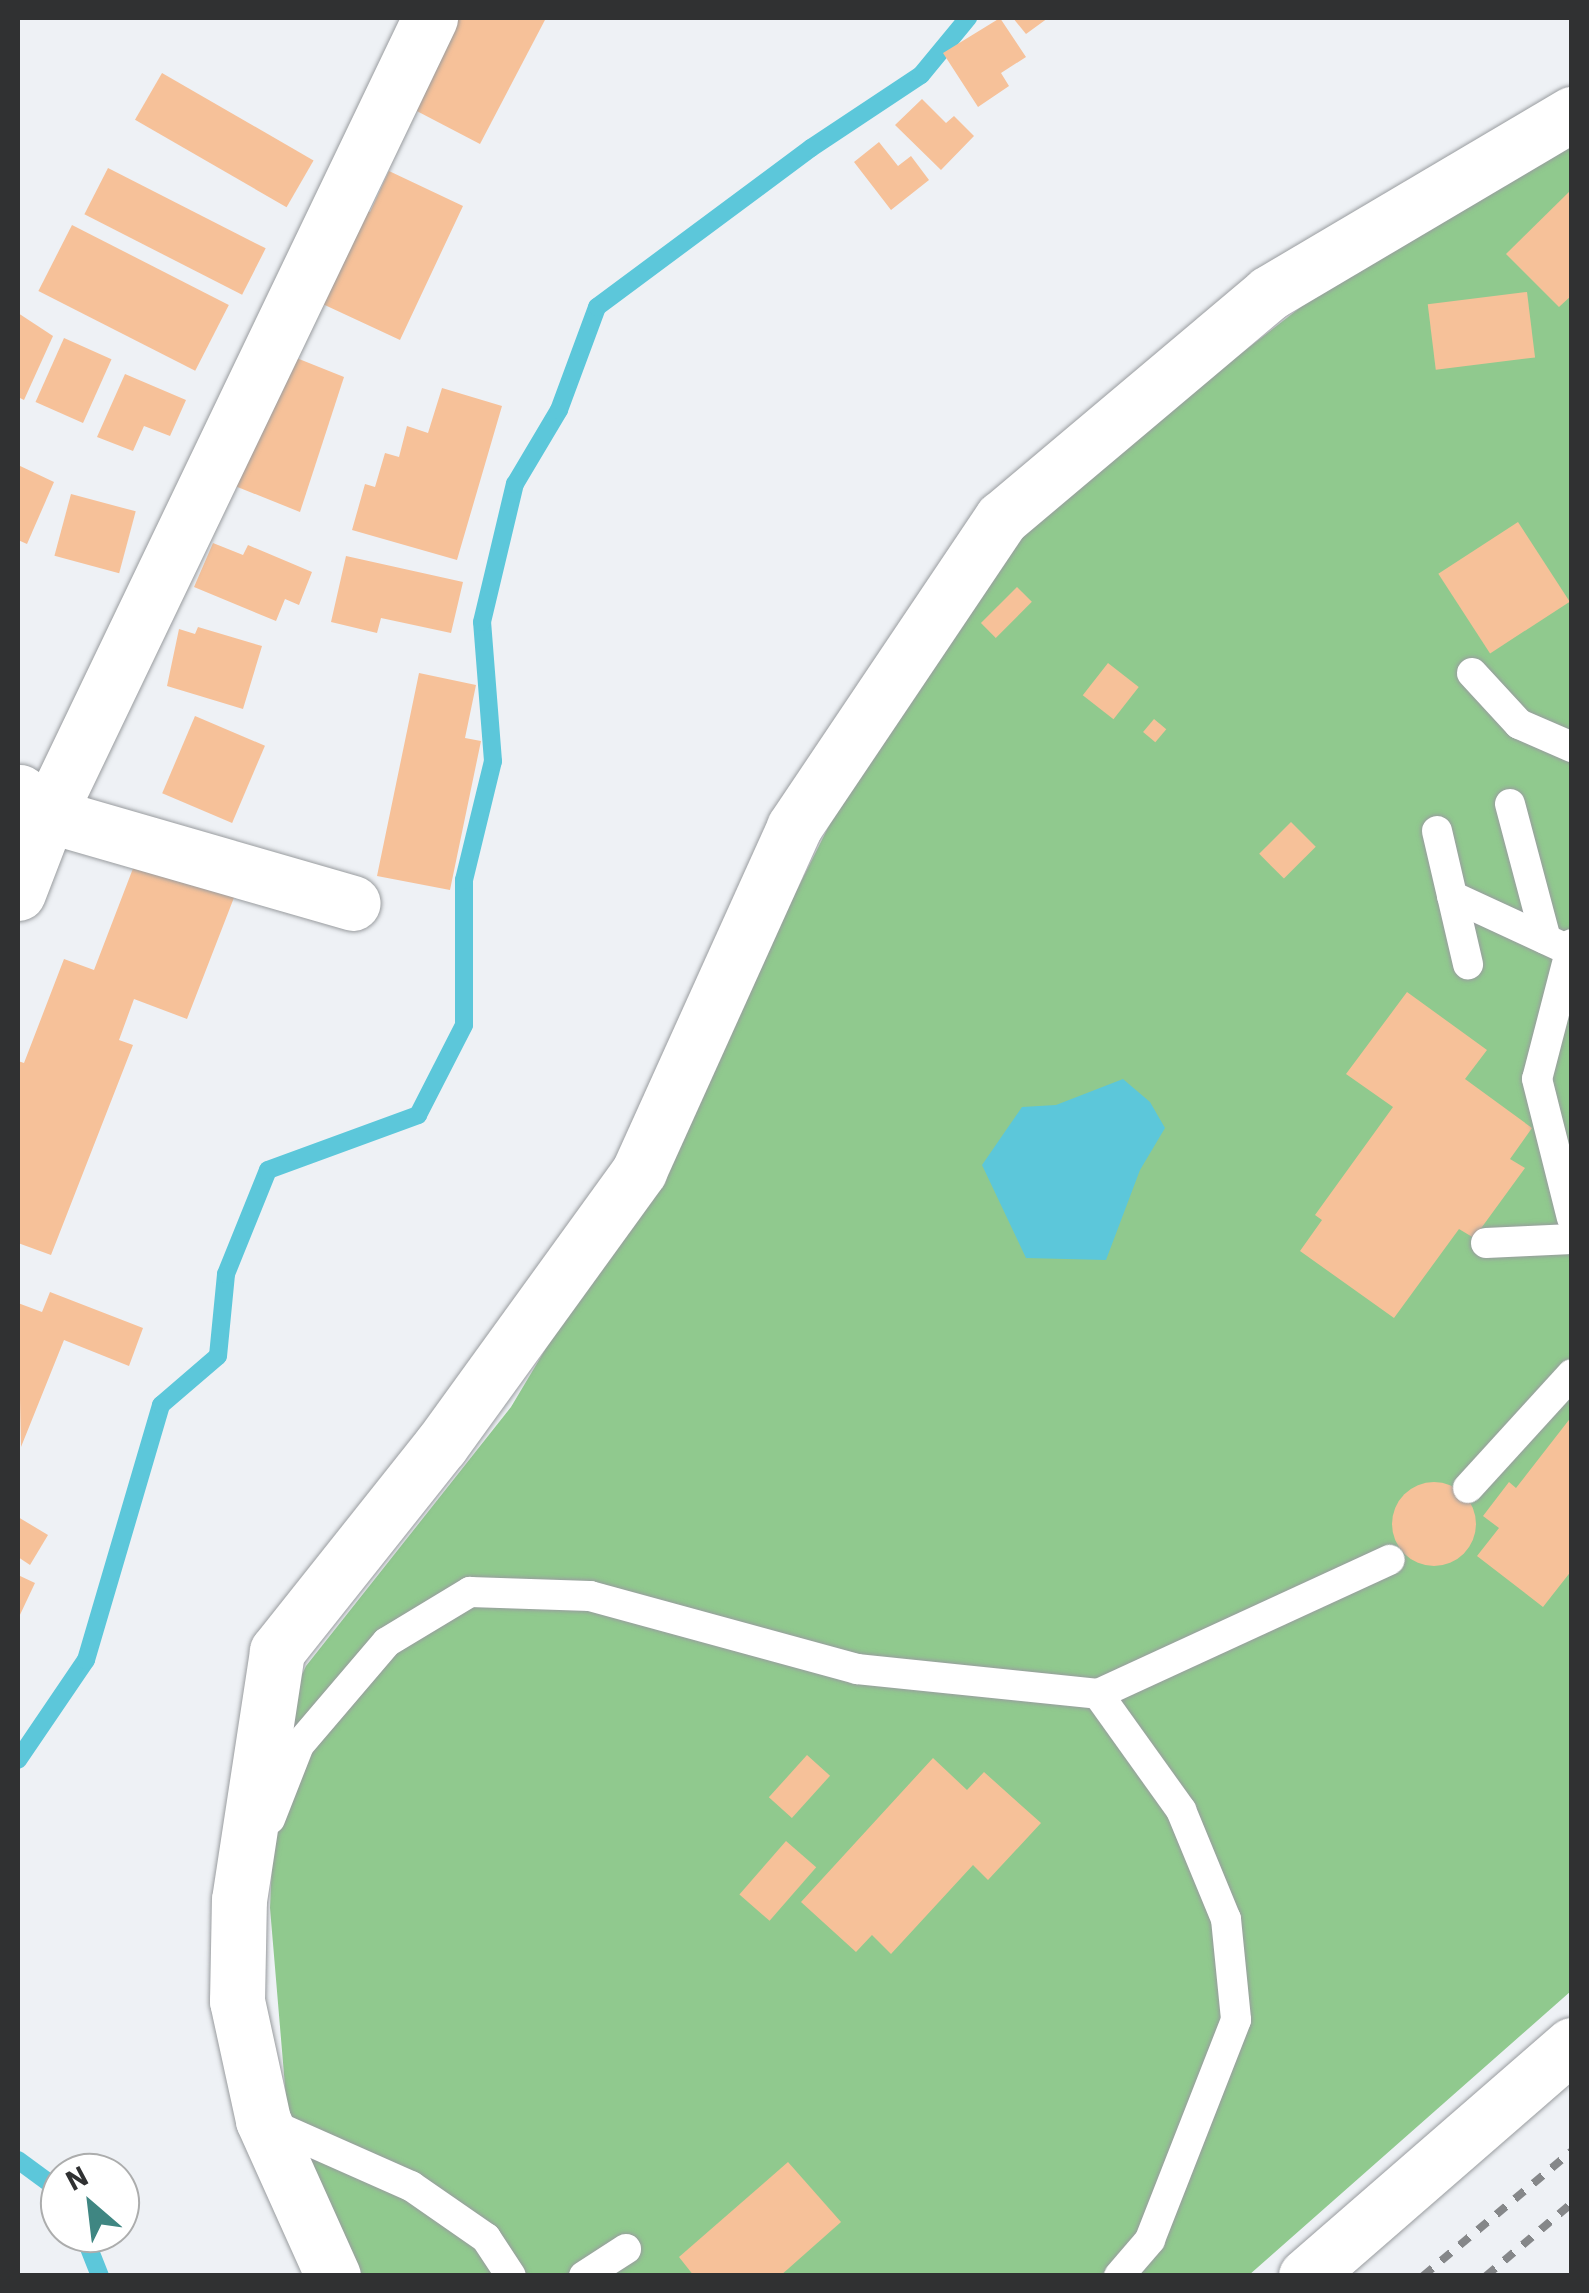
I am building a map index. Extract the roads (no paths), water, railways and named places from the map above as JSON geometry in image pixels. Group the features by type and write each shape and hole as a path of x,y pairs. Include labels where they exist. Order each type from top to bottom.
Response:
{"street":[{"path":"18,892 33,802 430,18"},
{"path":"332,2276 264,2120 236,2001 238,1900 277,1651 441,1445 640,1171 794,827 1002,518 1269,293 1572,114"},
{"path":"33,802 353,903"},
{"path":"1306,2276 1572,2045"}],"lane":[{"path":"1472,673 1519,724 1572,747"},
{"path":"1510,804 1562,944 1537,1080 1572,1218"},
{"path":"1437,831 1468,964"},
{"path":"1452,896 1562,944"},
{"path":"1486,1243 1572,1239"},
{"path":"1468,1488 1572,1374"},
{"path":"238,1900 299,1745 387,1642 470,1592 590,1596 857,1669 1098,1694 1390,1560"},
{"path":"1098,1694 1181,1810 1226,1918 1236,2020 1150,2240 1119,2276"},
{"path":"264,2120 411,2186 486,2238 511,2276"},
{"path":"584,2276 626,2249"}],"water":[{"path":"1123,1079 1150,1102 1165,1128 1140,1170 1106,1260 1026,1258 982,1165 1022,1107 1056,1105"}],"waterway":[{"path":"18,1760 86,1660 161,1405 218,1356 226,1274 268,1170 418,1115 464,1025 464,880 493,761 482,622 515,484 559,410 597,307 811,148 921,75 968,18"},
{"path":"18,2160 40,2176"},
{"path":"91,2253 100,2276"}],"railway":[{"path":"1423,2276 1572,2151"},
{"path":"1486,2276 1572,2203"}]}
